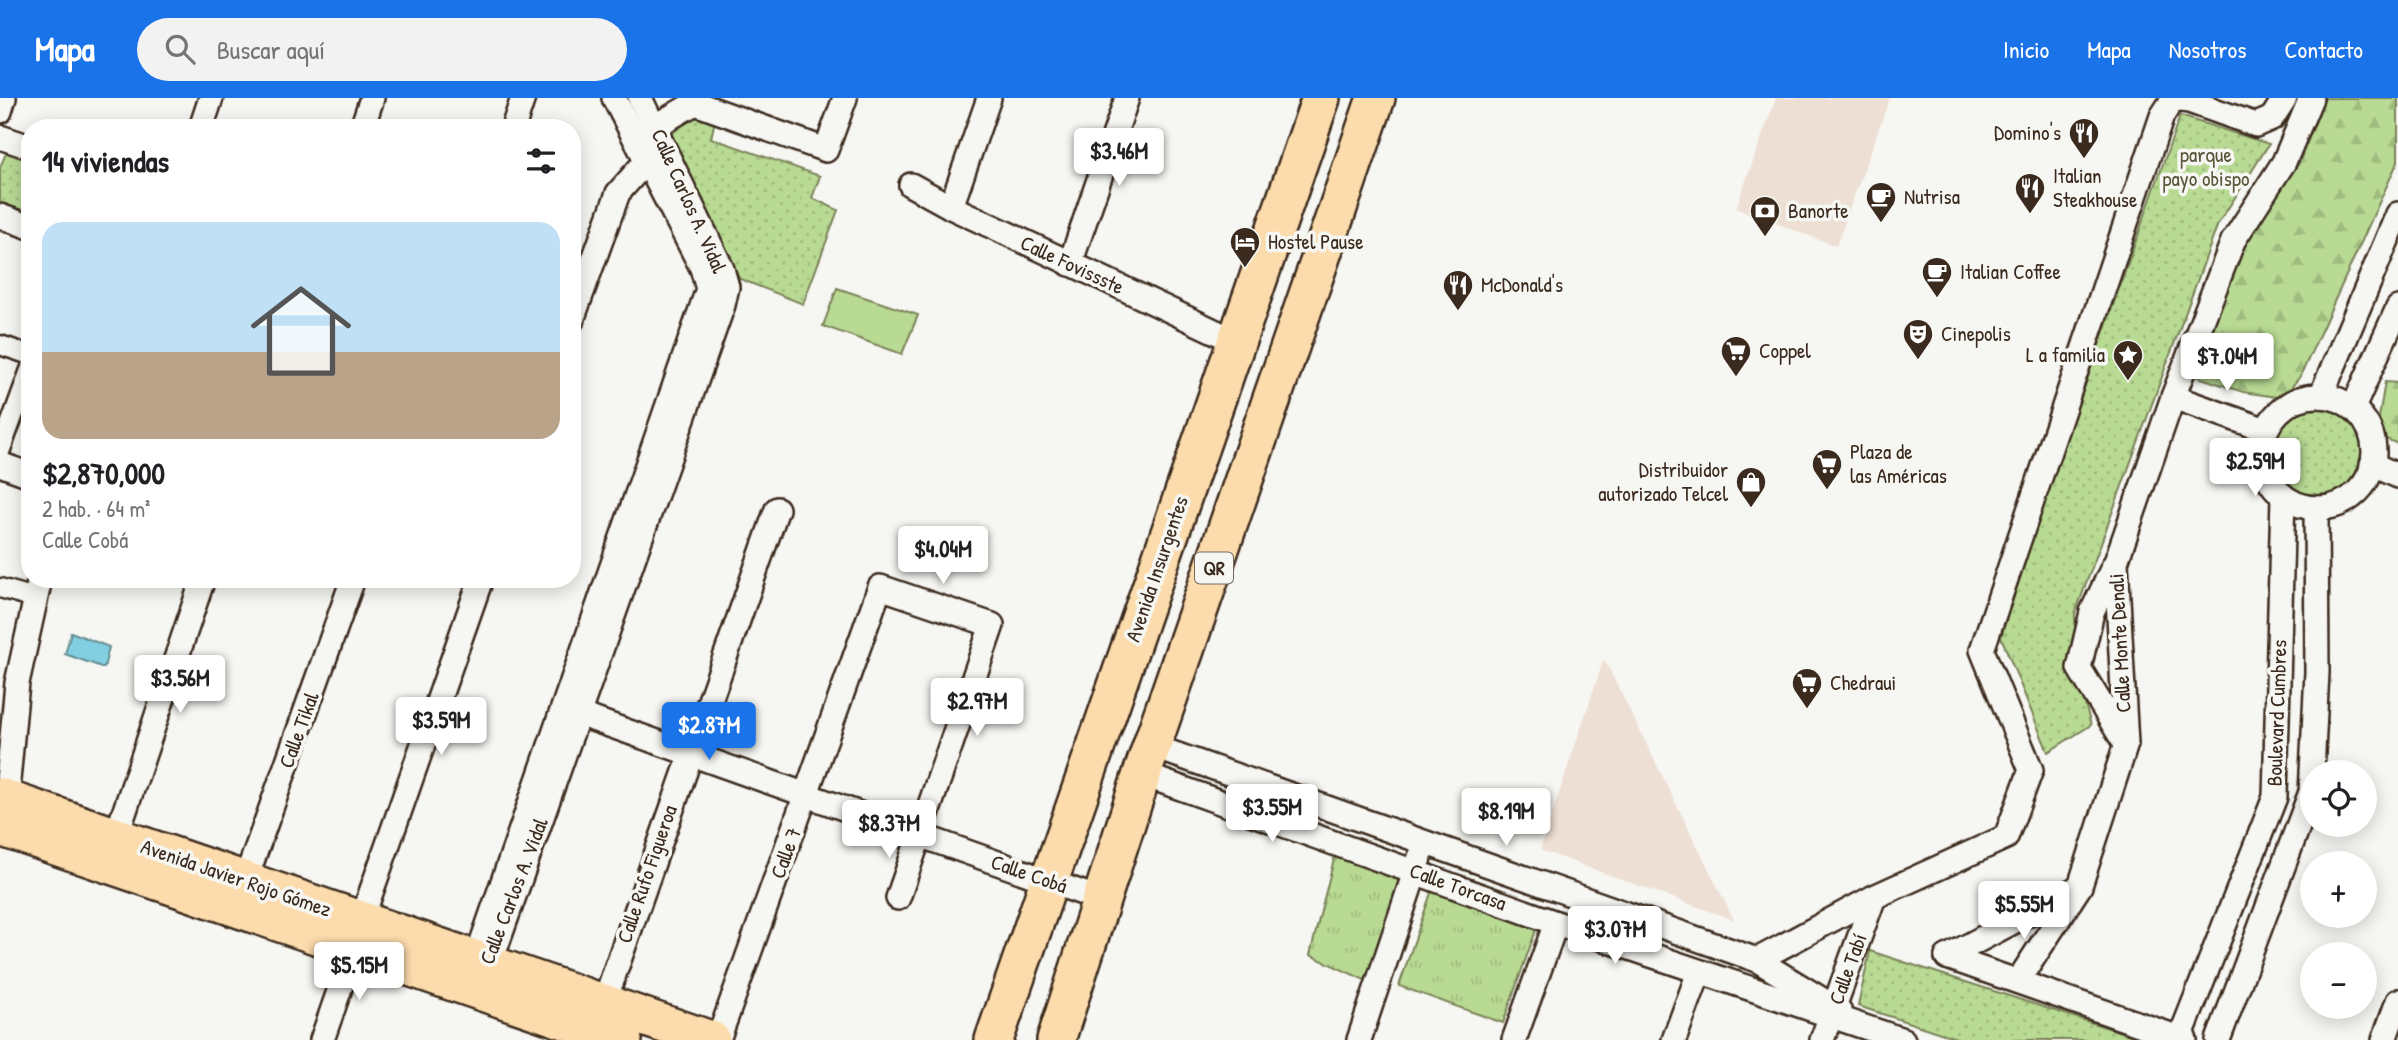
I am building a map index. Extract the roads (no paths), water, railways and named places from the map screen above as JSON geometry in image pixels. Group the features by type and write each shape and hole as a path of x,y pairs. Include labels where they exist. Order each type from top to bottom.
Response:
{"main road":[{"name":"Avenida Insurgentes","path":"994,1040 1321,98"},
{"name":"QR","path":"1055,1040 1147,760 1376,98"},
{"path":"1309,132 1359,151"},
{"name":"Avenida Javier Rojo Gómez","path":"3,809 116,837 244,881 358,935"},
{"name":"Avenida Javier Rojo Gómez","path":"3,809 358,935 604,1003 711,1040"},
{"name":"Avenida Javier Rojo Gómez","path":"478,970 623,1040"}],"street":[{"path":"0,111 5,98"},
{"path":"204,119 211,98"},
{"path":"365,119 372,98"},
{"path":"516,119 523,98"},
{"name":"Calle Carlos A. Vidal","path":"614,98 651,135"},
{"name":"Calle Carlos A. Vidal","path":"478,970 570,712 723,305 727,287 722,269 651,135 640,98"},
{"path":"581,295 618,192 649,160 651,135 696,100 826,150 845,98"},
{"path":"951,207 989,98"},
{"path":"1070,264 1127,98"},
{"path":"1757,960 1874,897 2006,837 2031,770 1982,650 2162,116 2173,99 2189,101 2256,125 2272,118 2285,98"},
{"name":"Calle Monte Denali","path":"2018,981 2080,886 2126,744 2116,562 2173,397 2233,241 2284,162 2311,98"},
{"path":"0,137 21,144"},
{"name":"Calle Carlos A. Vidal","path":"570,712 708,289 702,268 649,160"},
{"name":"Calle Fovissste","path":"911,185 951,207 1235,341"},
{"path":"2321,396 2398,214"},
{"path":"0,216 21,224"},
{"path":"2353,408 2398,308"},
{"path":"0,345 21,352"},
{"path":"0,452 21,395"},
{"path":"2321,396 2343,401 2353,408 2370,431 2374,444 2372,464 2365,481 2352,496 2335,505 2316,508 2299,505 2283,496 2271,483 2263,466 2262,448 2266,430 2285,406 2299,399 2321,396"},
{"path":"2173,397 2266,430"},
{"path":"0,464 21,472"},
{"path":"2372,464 2398,476"},
{"name":"Boulevard Cumbres","path":"2183,1039 2275,797 2283,496"},
{"name":"Boulevard Cumbres","path":"2313,760 2317,672 2316,508"},
{"name":"Calle Rufo Figueroa","path":"604,1003 777,509"},
{"path":"2116,562 2092,611 2079,668 2126,744"},
{"name":"Calle 7","path":"718,1040 880,587 992,625 920,836"},
{"path":"0,588 38,589 9,680 3,809"},
{"path":"116,837 200,588"},
{"name":"Calle Tikal","path":"244,881 350,588"},
{"path":"322,1040 478,588"},
{"name":"Calle Cobá","path":"570,712 1102,900"},
{"name":"Calle Torcasa","path":"1147,760 1424,842 1757,960 1854,1024 1903,1040"},
{"name":"Calle Torcasa","path":"1147,760 1416,872 1699,972 1832,1011"},
{"name":"Boulevard Cumbres","path":"2218,1040 2300,822"},
{"path":"898,898 920,836"},
{"path":"1359,1040 1424,842"},
{"path":"2257,842 2289,851"},
{"path":"2080,886 1947,957 2183,1039"},
{"name":"Calle Tabí","path":"1822,1040 1874,897"},
{"path":"1514,1040 1556,923"},
{"path":"1674,1040 1699,972"},
{"path":"2384,1040 2398,1001"}],"water":[{"path":"71,632 109,647 104,668 65,654"}],"place":[{"name":"Domino's","path":"2084,160"},
{"name":"Italian Steakhouse","path":"2030,215"},
{"name":"Nutrisa","path":"1881,224"},
{"name":"Banorte","path":"1765,238"},
{"name":"Hostel Pause","path":"1245,269"},
{"name":"Italian Coffee","path":"1937,299"},
{"name":"McDonald's","path":"1458,312"},
{"name":"Cinepolis","path":"1918,361"},
{"name":"Coppel","path":"1736,378"},
{"name":"L a familia","path":"2128,382"},
{"name":"Plaza de las Américas","path":"1827,491"},
{"name":"Distribuidor autorizado Telcel","path":"1751,509"},
{"name":"Chedraui","path":"1807,710"}],"park label":[{"name":"parque payo obispo","path":"2206,167"}]}
